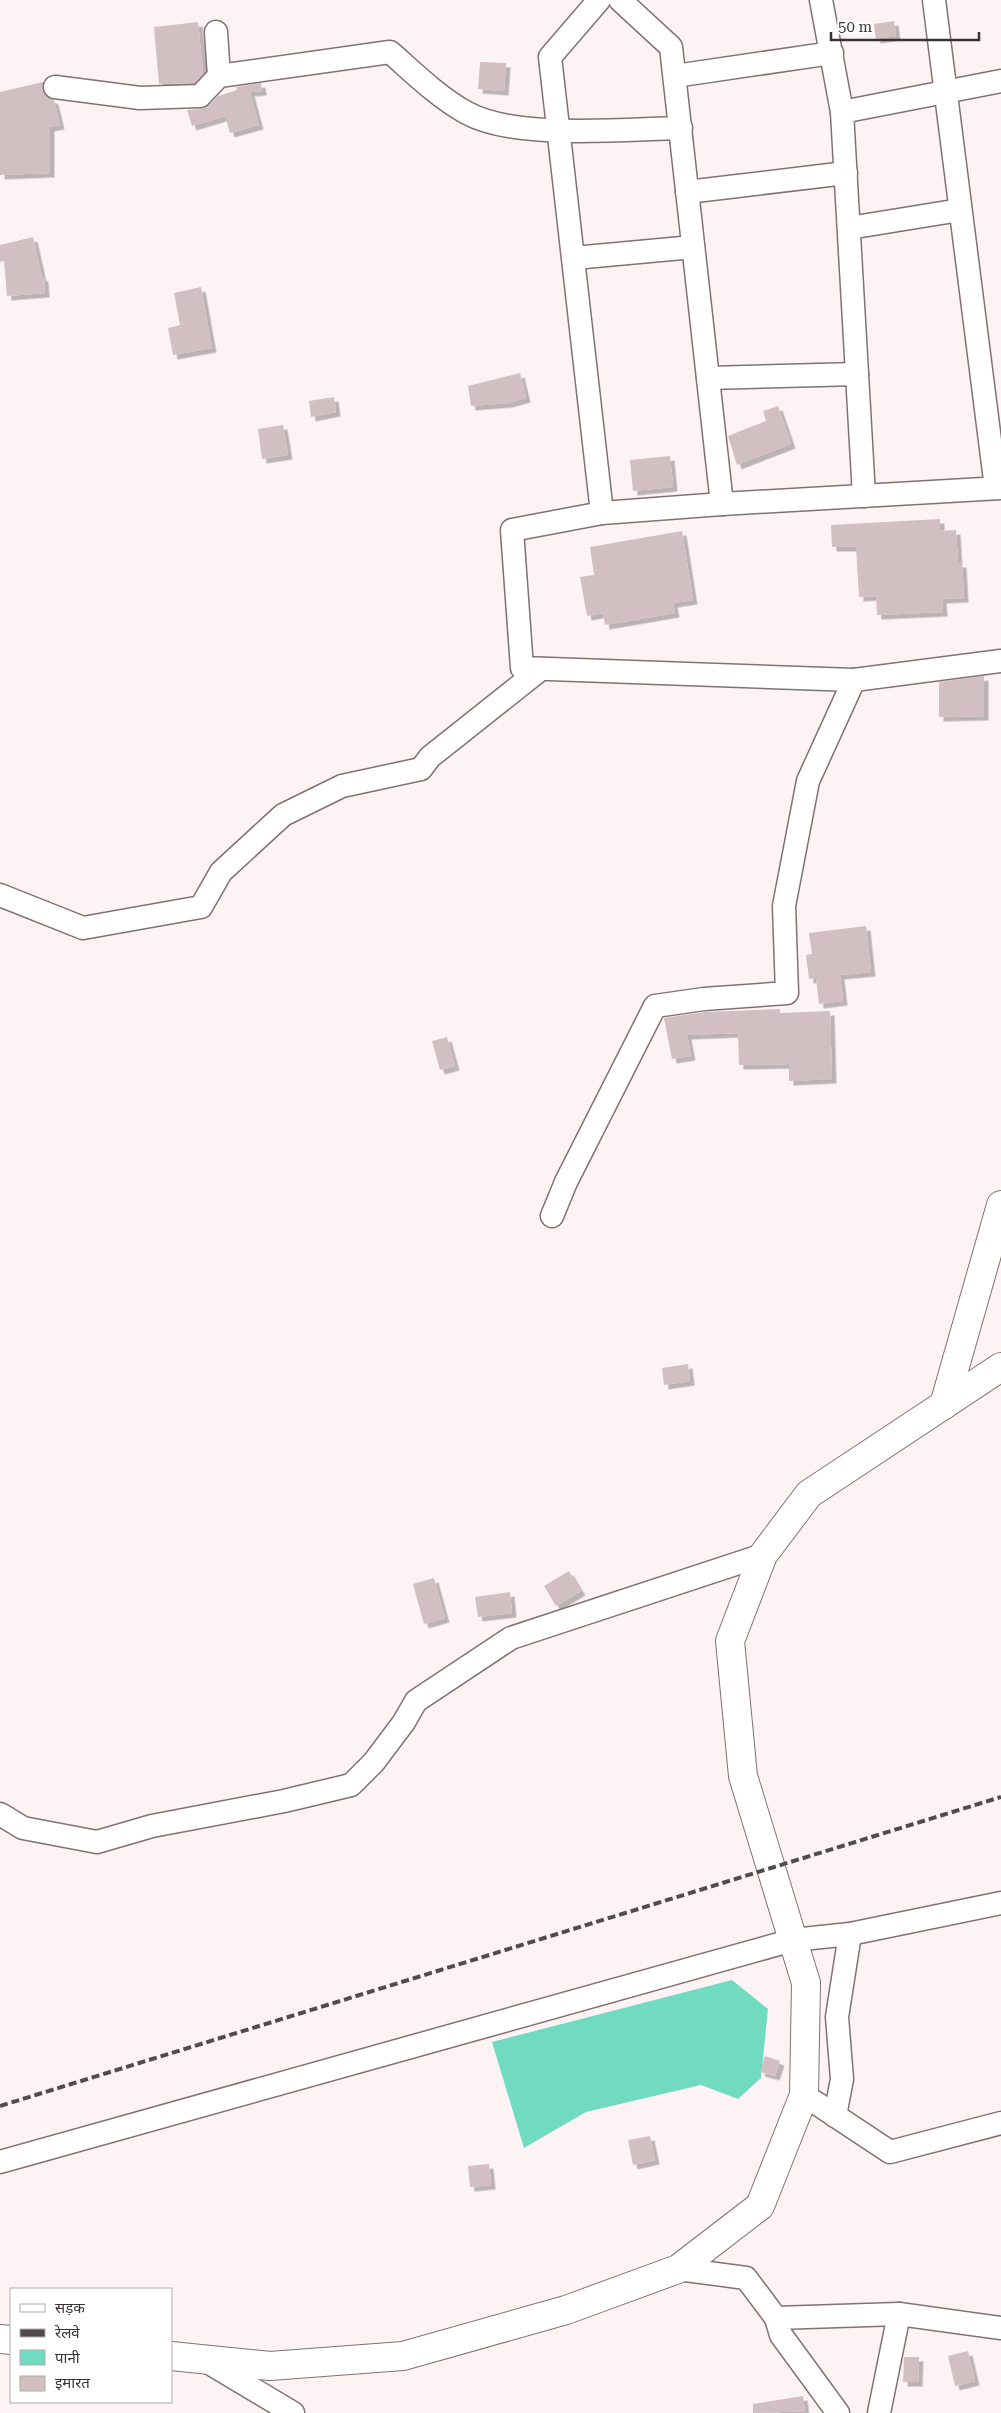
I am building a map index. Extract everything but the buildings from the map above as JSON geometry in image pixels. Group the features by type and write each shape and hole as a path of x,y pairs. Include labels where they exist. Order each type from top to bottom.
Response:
{"main road":[{"path":"944,1405 1001,1205"},
{"path":"172,2356 270,2366 403,2356 566,2310 678,2269 760,2206 804,2095 806,1983 743,1776 730,1642 763,1555 809,1494 1001,1367"}],"street":[{"path":"599,0 550,57 602,513"},
{"path":"620,0 671,48 722,504"},
{"path":"821,0 842,112 864,496"},
{"path":"934,0 960,210 998,488 602,513 512,530 522,668 854,680 1001,661"},
{"path":"216,32 219,76"},
{"path":"55,87 140,98 200,96 219,76 390,52 432,89 467,113 494,124 558,130 681,128"},
{"path":"674,76 832,53"},
{"path":"842,112 1001,81"},
{"path":"687,192 846,173"},
{"path":"849,228 960,210"},
{"path":"574,258 694,247"},
{"path":"708,378 857,374"},
{"path":"0,895 84,928 200,907 221,872 283,815 342,786 421,768 430,757 541,669"},
{"path":"552,1216 566,1182 655,1006 704,999 788,993 784,906 808,781 854,680"},
{"path":"0,1814 24,1828 97,1842 152,1826 284,1801 351,1785 374,1762 416,1701 511,1638 763,1555"},
{"path":"0,2162 793,1940 850,1934 1001,1903"},
{"path":"835,2116 842,2078 837,2017 850,1934"},
{"path":"804,2095 890,2152 1001,2123"},
{"path":"678,2269 746,2278 776,2318 782,2335 838,2413"},
{"path":"776,2318 899,2314 1001,2328"},
{"path":"879,2413 899,2314"},
{"path":"205,2360 293,2413"}],"water":[{"path":"732,1980 768,2009 761,2078 738,2099 701,2085 586,2112 524,2148 492,2042"}],"railway":[{"path":"0,2106 1001,1797"}]}
